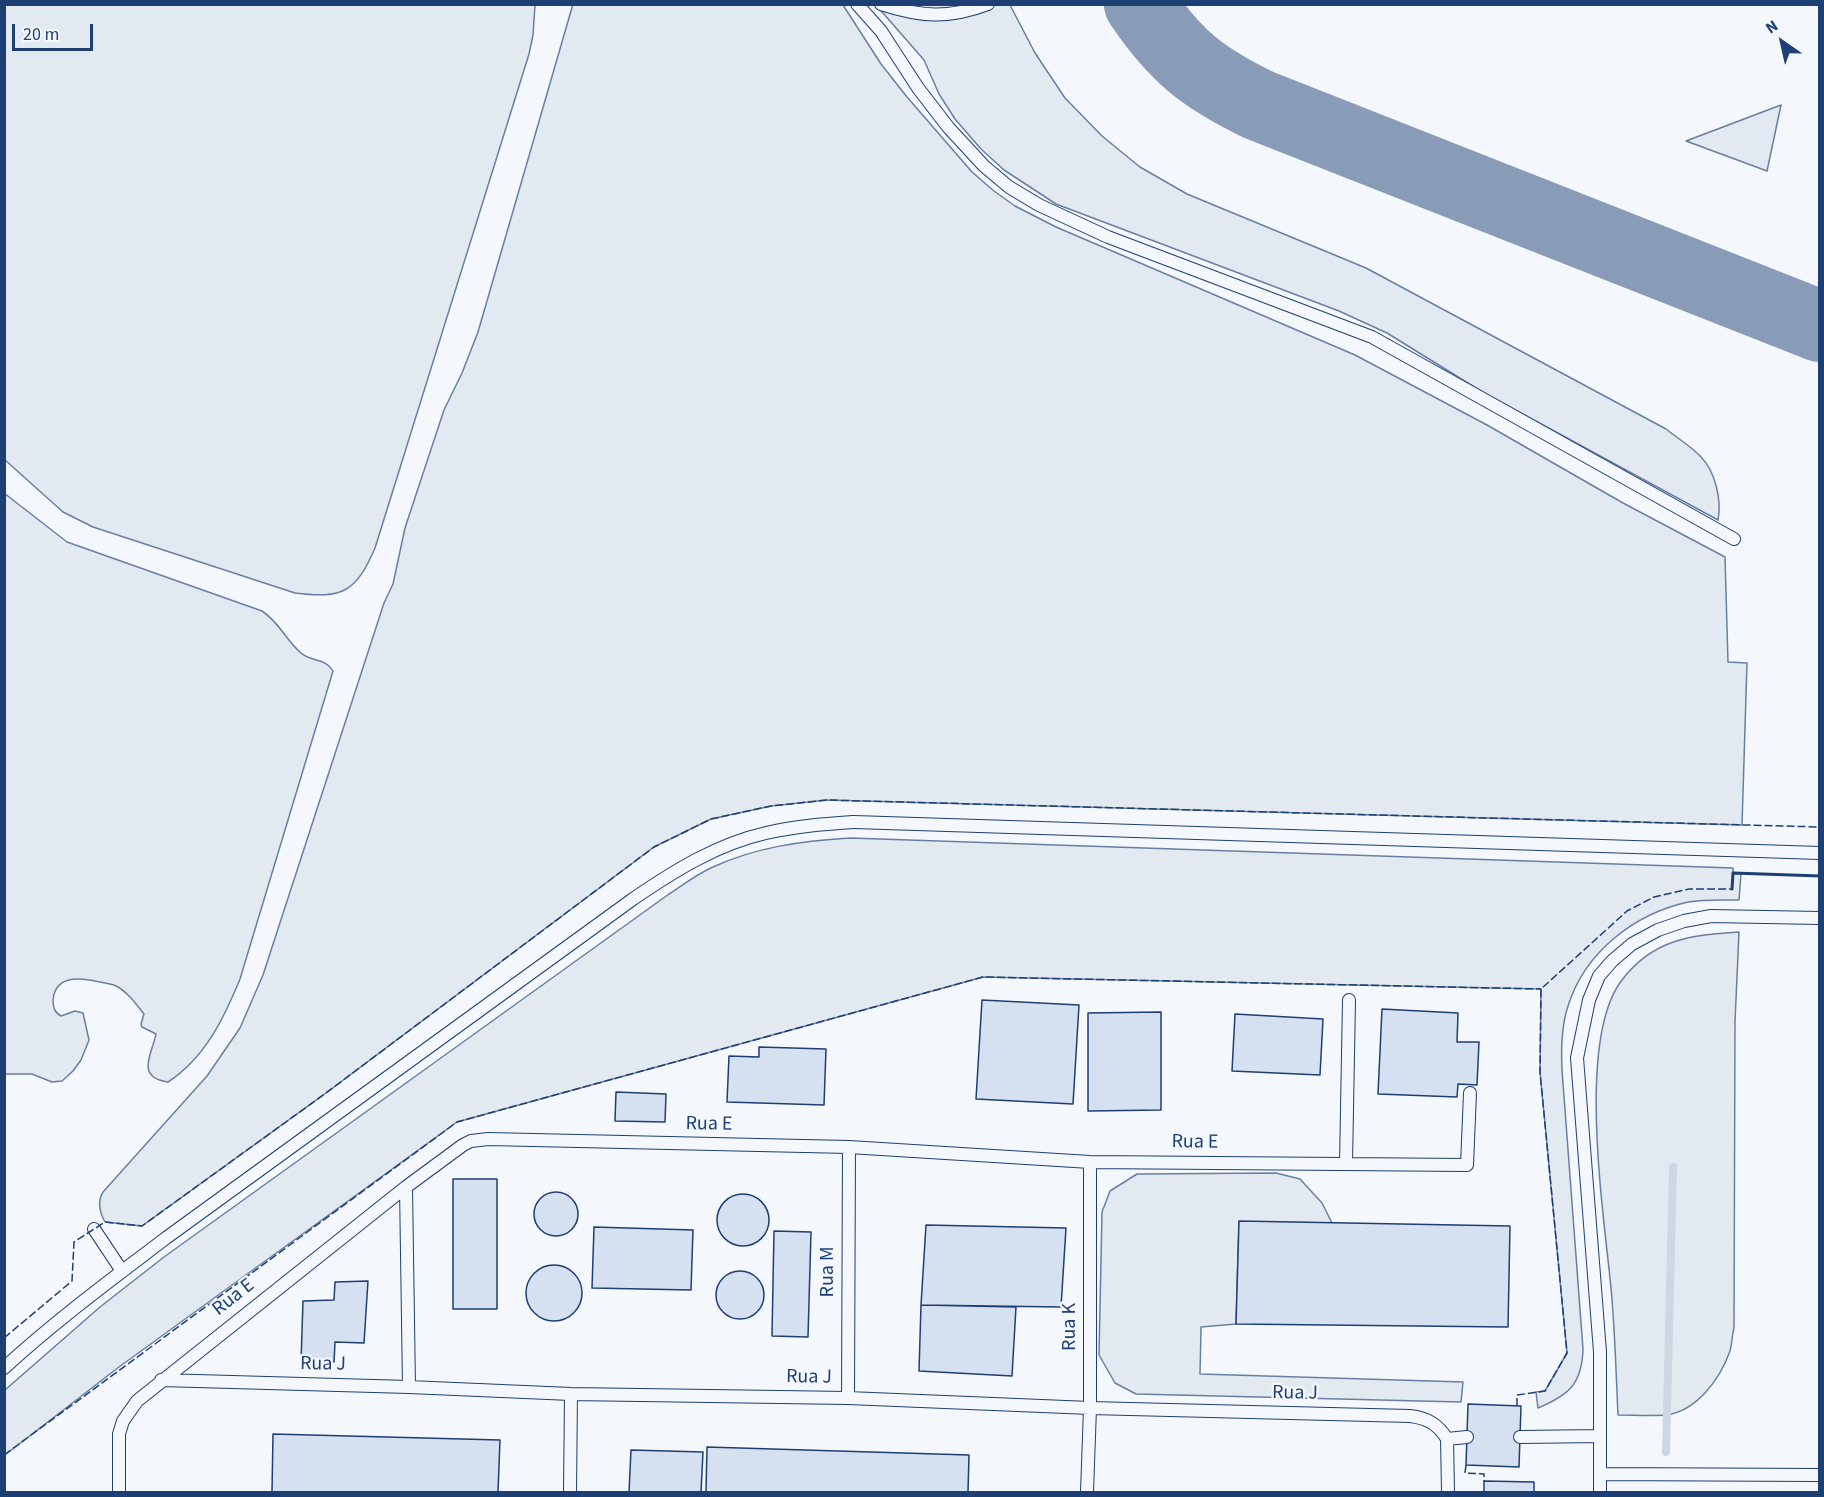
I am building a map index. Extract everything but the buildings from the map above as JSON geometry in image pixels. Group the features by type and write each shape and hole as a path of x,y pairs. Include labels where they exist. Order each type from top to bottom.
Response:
{"lane":[{"path":"857,4 881,31 918,88 948,127 984,166 1009,187 1039,205 1108,237 1372,337 1734,539"},
{"path":"881,4 916,14 945,16 970,11 988,4"},
{"path":"4,1368 122,1271 676,870 723,847 765,833 807,825 854,822 1820,854"},
{"path":"1600,1492 1600,1352 1577,1058 1588,1000 1599,976 1612,961 1632,944 1658,930 1684,921 1711,916 1820,918"},
{"path":"1346,1164 1349,1000"},
{"name":"Rua E","path":"119,1492 119,1434 123,1421 137,1401 406,1187 463,1145 478,1140 849,1147 1090,1162 1467,1165 1470,1093"},
{"name":"Rua M","path":"848,1398 849,1147"},
{"name":"Rua K","path":"1087,1492 1090,1408 1090,1162"},
{"path":"406,1187 409,1387"},
{"path":"94,1228 122,1271"},
{"name":"Rua J","path":"161,1380 571,1394 848,1398 1090,1408 1410,1416 1421,1417 1434,1423 1447,1439"},
{"path":"570,1492 571,1394"},
{"path":"1520,1437 1600,1436"},
{"path":"1448,1492 1447,1439 1467,1437"},
{"path":"1600,1474 1820,1475"}],"shaded area":[{"path":"5,4 535,5 529,54 375,548 361,574 346,589 325,595 295,593 93,527 63,512 5,460"},
{"path":"573,4 843,5 881,64 907,97 972,172 1015,206 1056,227 1355,355 1487,425 1623,503 1725,557 1728,662 1747,663 1742,825 827,800 771,806 711,819 654,847 326,1093 142,1226 105,1222 100,1207 103,1192 207,1076 240,1028 263,975 384,603 393,584 405,528 444,410 478,332"},
{"path":"876,5 1010,5 1035,53 1065,98 1102,136 1140,167 1187,194 1366,268 1666,429 1697,453 1710,470 1718,495 1718,520 1484,393 1387,333 1339,311 1056,204 1004,170 981,149 955,119 939,94 924,60"},
{"path":"1781,105 1767,171 1686,141"},
{"path":"4,493 67,542 262,611 273,620 301,653 326,664 333,671 240,979 220,1022 203,1049 193,1061 168,1082 151,1075 148,1069 156,1034 142,1027 144,1014 134,1002 123,990 114,985 77,979 61,984 53,1000 54,1009 61,1016 75,1011 83,1013 89,1040 81,1060 73,1071 62,1081 52,1082 32,1074 5,1074"},
{"path":"850,838 1733,868 1733,873 1741,874 1739,900 1694,901 1668,908 1631,926 1614,938 1586,969 1568,1006 1562,1038 1562,1070 1583,1349 1580,1371 1572,1387 1558,1398 1538,1408 1536,1392 1545,1391 1567,1353 1540,1072 1541,989 983,977 457,1122 119,1367 5,1455 5,1390 100,1307 164,1257 696,876 746,854 797,843"},
{"path":"1739,932 1735,1022 1734,1328 1730,1351 1714,1382 1688,1407 1666,1415 1618,1415 1612,1304 1599,1174 1597,1128 1596,1084 1600,1043 1608,1007 1622,980 1634,966 1660,948 1689,938"},
{"path":"1276,1173 1300,1179 1322,1203 1332,1223 1239,1222 1236,1324 1201,1327 1200,1374 1463,1382 1461,1402 1136,1394 1115,1383 1099,1355 1102,1212 1110,1191 1137,1174"}],"waterway":[{"path":"1666,1452 1673,1167"}],"taxiway":[{"path":"1140,4 1165,38 1192,64 1222,85 1259,105 1820,326"}],"fence":[{"path":"4,1338 72,1281 74,1242 105,1222 142,1226 326,1093 654,847 711,819 771,806 827,800 1820,827"},
{"path":"1517,1406 1517,1395 1545,1391 1567,1353 1540,1072 1541,989 1627,911 1654,897 1689,889 1732,889"},
{"path":"4,1455 457,1122 983,977 1541,989"},
{"path":"1466,1465 1465,1473 1484,1474 1484,1481"}],"wall":[{"path":"1732,889 1733,873 1820,876"}]}
